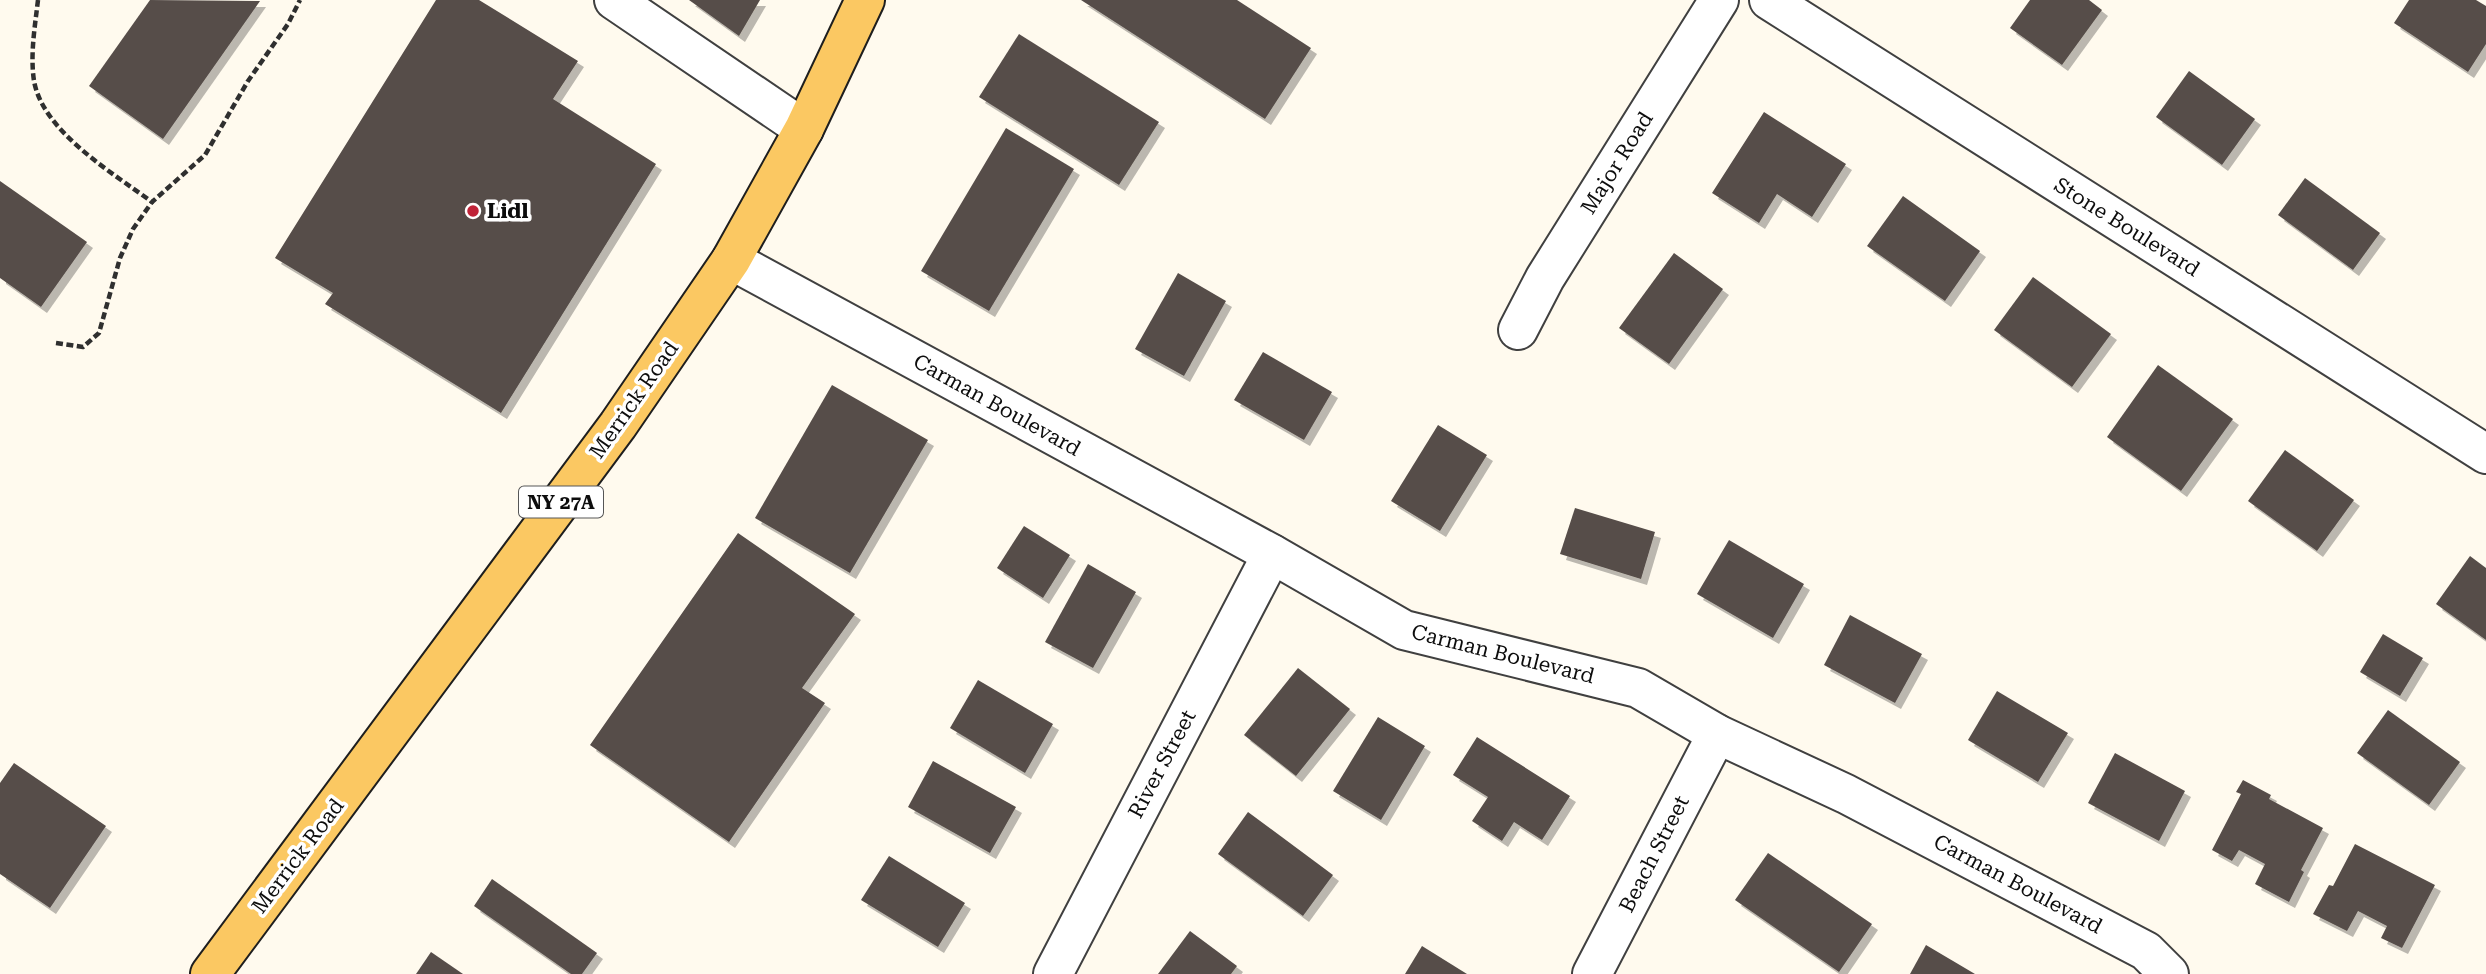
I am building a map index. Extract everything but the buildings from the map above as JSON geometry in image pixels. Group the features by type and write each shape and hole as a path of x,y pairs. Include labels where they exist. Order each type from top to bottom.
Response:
{"main road":[{"name":"Merrick Road","path":"210,974 618,425 731,260 804,130 865,0"}],"street":[{"path":"614,0 804,130"},
{"name":"Major Road","path":"1518,330 1545,278 1719,0"},
{"name":"Stone Boulevard","path":"1769,0 2486,454"},
{"name":"Carman Boulevard","path":"731,260 1272,554 1404,630 1638,688 1717,734 1846,794 2150,966"},
{"name":"River Street","path":"1053,974 1272,554"},
{"name":"Beach Street","path":"1592,974 1717,734"}],"path":[{"path":"38,0 33,43 34,82 47,110 72,142 152,202"},
{"path":"56,343 83,347 99,333 120,258 133,229 152,202 205,155 248,81 288,24 300,0"}],"place":[{"name":"Lidl","path":"473,211"}]}
